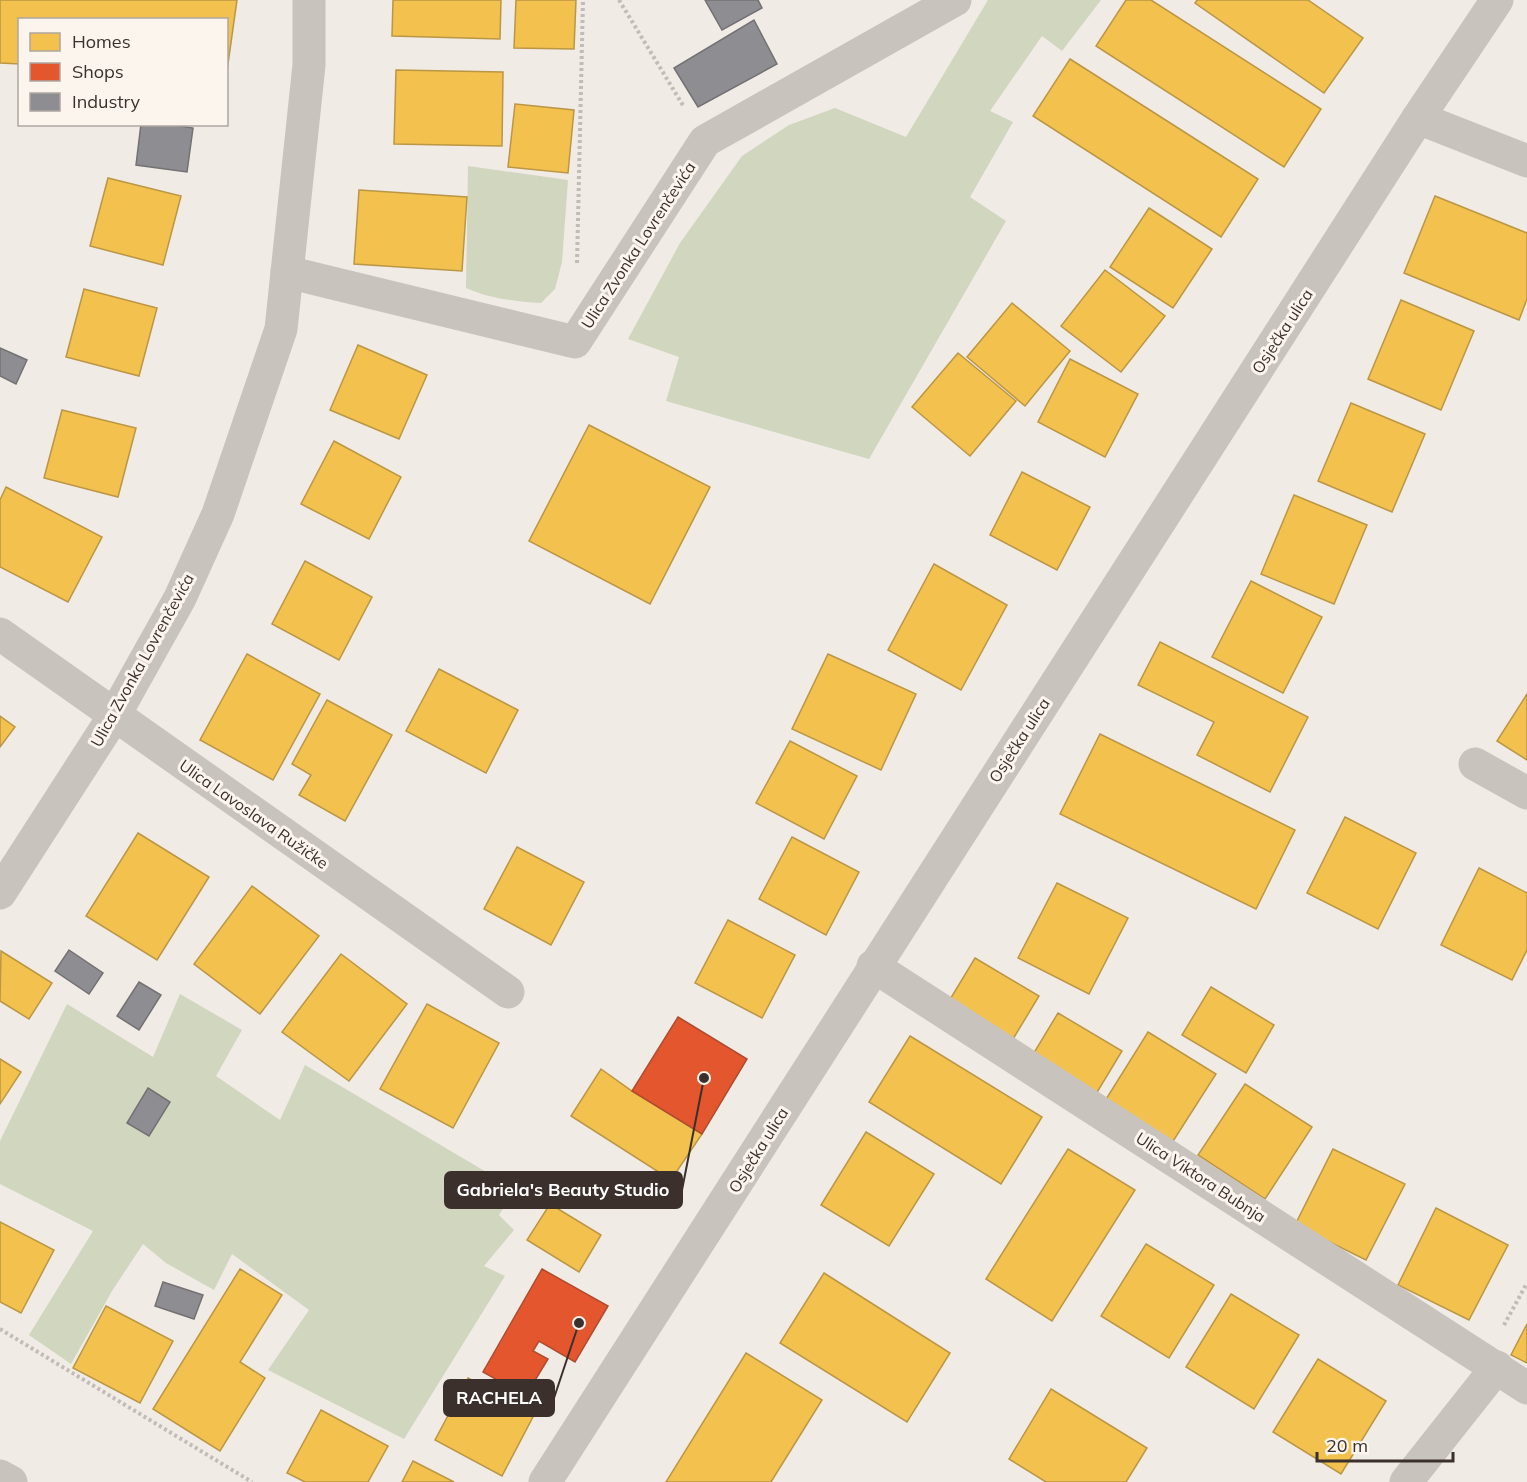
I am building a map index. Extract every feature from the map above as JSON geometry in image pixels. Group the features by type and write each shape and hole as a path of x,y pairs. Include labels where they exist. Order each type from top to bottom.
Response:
{"street":[{"name":"Ulica Zvonka Lovrenčevića","path":"0,893 114,716 180,598 218,514 281,330 309,65 309,0"},
{"path":"705,141 955,0"},
{"name":"Osječka ulica","path":"545,1482 873,966 1418,118 1497,0"},
{"path":"1418,118 1527,160"},
{"name":"Ulica Zvonka Lovrenčevića","path":"287,272 575,342 705,141"},
{"name":"Ulica Lavoslava Ružičke","path":"0,634 508,992"},
{"path":"1475,764 1527,793"},
{"name":"Ulica Viktora Bubnja","path":"873,966 1527,1388"},
{"path":"1406,1482 1491,1363"},
{"path":"0,1476 11,1482"}],"path":[{"path":"577,270 583,0"},
{"path":"619,0 705,141"},
{"path":"1491,1363 1527,1283"},
{"path":"0,1329 252,1482"}],"green space":[{"path":"988,0 1101,0 1062,51 1042,36 990,111 1013,122 970,197 1006,221 869,459 666,401 679,357 628,339 680,243 742,156 789,125 835,108 906,137"},
{"path":"468,166 568,180 562,262 555,289 541,303 494,297 466,288"},
{"path":"180,994 242,1030 216,1076 280,1120 305,1065 515,1189 499,1215 514,1230 484,1266 505,1276 404,1439 268,1370 309,1310 232,1254 214,1290 166,1263 143,1244 112,1291 71,1364 29,1335 93,1231 0,1184 0,1141 67,1004 153,1057"}],"building: Homes":[{"path":"0,0 237,0 228,64 228,18 18,18 18,64 0,63"},
{"path":"393,0 501,0 500,39 392,36"},
{"path":"516,0 576,0 574,49 514,48"},
{"path":"1126,0 1151,0 1321,109 1284,167 1096,46"},
{"path":"1197,0 1308,0 1363,38 1324,93 1195,3"},
{"path":"1070,59 1258,179 1221,237 1033,116"},
{"path":"396,70 503,72 502,146 394,144"},
{"path":"515,104 574,110 568,173 508,167"},
{"path":"108,178 181,196 163,265 90,246"},
{"path":"359,190 467,197 462,271 354,264"},
{"path":"1435,196 1527,233 1527,299 1519,320 1404,273"},
{"path":"1149,208 1212,249 1173,308 1110,267"},
{"path":"1105,270 1165,316 1121,372 1061,326"},
{"path":"84,289 157,308 139,376 66,357"},
{"path":"1401,300 1474,331 1441,410 1368,379"},
{"path":"1012,303 1070,351 1025,406 967,357"},
{"path":"358,345 427,375 399,439 330,410"},
{"path":"958,353 1016,401 970,456 912,407"},
{"path":"1070,359 1138,394 1105,457 1038,422"},
{"path":"1351,403 1425,434 1392,512 1318,481"},
{"path":"62,410 136,428 118,497 44,478"},
{"path":"589,425 710,487 650,604 529,541"},
{"path":"334,441 401,477 369,539 301,504"},
{"path":"1022,472 1090,507 1057,570 990,535"},
{"path":"6,487 102,537 68,602 0,567 0,500"},
{"path":"1294,495 1367,525 1334,604 1261,574"},
{"path":"305,561 372,597 339,660 272,624"},
{"path":"934,564 1007,605 961,690 888,650"},
{"path":"1251,581 1322,617 1283,693 1212,657"},
{"path":"1160,642 1308,717 1270,792 1197,755 1214,722 1138,685"},
{"path":"247,654 320,694 273,780 200,740"},
{"path":"828,654 916,694 881,770 792,729"},
{"path":"439,669 518,710 486,773 406,731"},
{"path":"1527,694 1527,760 1497,741"},
{"path":"327,700 392,735 345,821 299,795 311,775 292,764"},
{"path":"0,716 15,727 0,747"},
{"path":"1100,734 1295,830 1256,909 1060,814"},
{"path":"790,741 857,776 824,839 756,803"},
{"path":"1345,817 1416,853 1378,929 1307,893"},
{"path":"138,833 209,877 157,960 86,916"},
{"path":"792,837 859,872 826,935 759,899"},
{"path":"517,847 584,882 551,945 484,909"},
{"path":"1479,868 1527,893 1527,950 1512,980 1441,945"},
{"path":"1057,883 1128,918 1089,994 1018,958"},
{"path":"252,886 319,936 260,1014 194,964"},
{"path":"728,920 795,955 762,1018 695,983"},
{"path":"1,951 52,983 29,1019 0,1001"},
{"path":"341,954 407,1004 349,1081 282,1032"},
{"path":"975,958 1039,996 1010,1044 946,1006"},
{"path":"1211,987 1274,1025 1246,1073 1182,1035"},
{"path":"427,1004 499,1043 453,1128 380,1089"},
{"path":"1058,1013 1122,1051 1093,1099 1029,1061"},
{"path":"1148,1032 1216,1074 1170,1146 1103,1104"},
{"path":"910,1036 1042,1117 1001,1184 869,1102"},
{"path":"0,1059 21,1072 0,1104"},
{"path":"601,1069 702,1134 671,1180 571,1116"},
{"path":"1245,1084 1312,1127 1265,1199 1198,1155"},
{"path":"866,1132 934,1174 889,1246 821,1205"},
{"path":"1068,1149 1135,1190 1052,1321 986,1279"},
{"path":"1333,1149 1405,1184 1366,1260 1295,1225"},
{"path":"550,1204 601,1235 579,1272 527,1240"},
{"path":"1436,1208 1508,1245 1469,1320 1398,1285"},
{"path":"0,1222 54,1250 21,1313 0,1302"},
{"path":"1146,1244 1214,1285 1169,1358 1101,1316"},
{"path":"240,1269 282,1295 240,1362 265,1378 220,1451 153,1409"},
{"path":"824,1273 950,1353 907,1422 780,1343"},
{"path":"1231,1294 1299,1335 1254,1409 1186,1367"},
{"path":"106,1306 173,1341 140,1403 73,1368"},
{"path":"1527,1324 1527,1363 1511,1355"},
{"path":"746,1353 822,1400 771,1482 666,1482"},
{"path":"1318,1359 1386,1401 1341,1474 1273,1432"},
{"path":"468,1378 535,1413 502,1476 435,1440"},
{"path":"1051,1389 1147,1448 1126,1482 1046,1482 1009,1459"},
{"path":"321,1410 388,1446 368,1482 305,1482 287,1473"},
{"path":"413,1461 454,1482 402,1482"}],"building: Shops":[{"path":"678,1017 747,1059 702,1134 632,1091"},
{"path":"542,1269 608,1306 575,1362 539,1341 533,1351 548,1359 531,1387 521,1381 515,1390 483,1372"}],"building: Industry":[{"path":"705,0 758,0 762,8 722,30"},
{"path":"754,20 777,64 698,107 674,68"},
{"path":"141,126 193,128 187,172 136,165"},
{"path":"0,348 27,360 16,384 0,376"},
{"path":"69,950 103,973 89,994 55,971"},
{"path":"139,982 161,995 139,1030 117,1016"},
{"path":"148,1088 170,1102 149,1136 127,1123"},
{"path":"163,1282 203,1295 194,1319 155,1306"}],"place":[{"name":"Gabriela's Beauty Studio","path":"704,1078"},
{"name":"RACHELA","path":"579,1323"}]}
